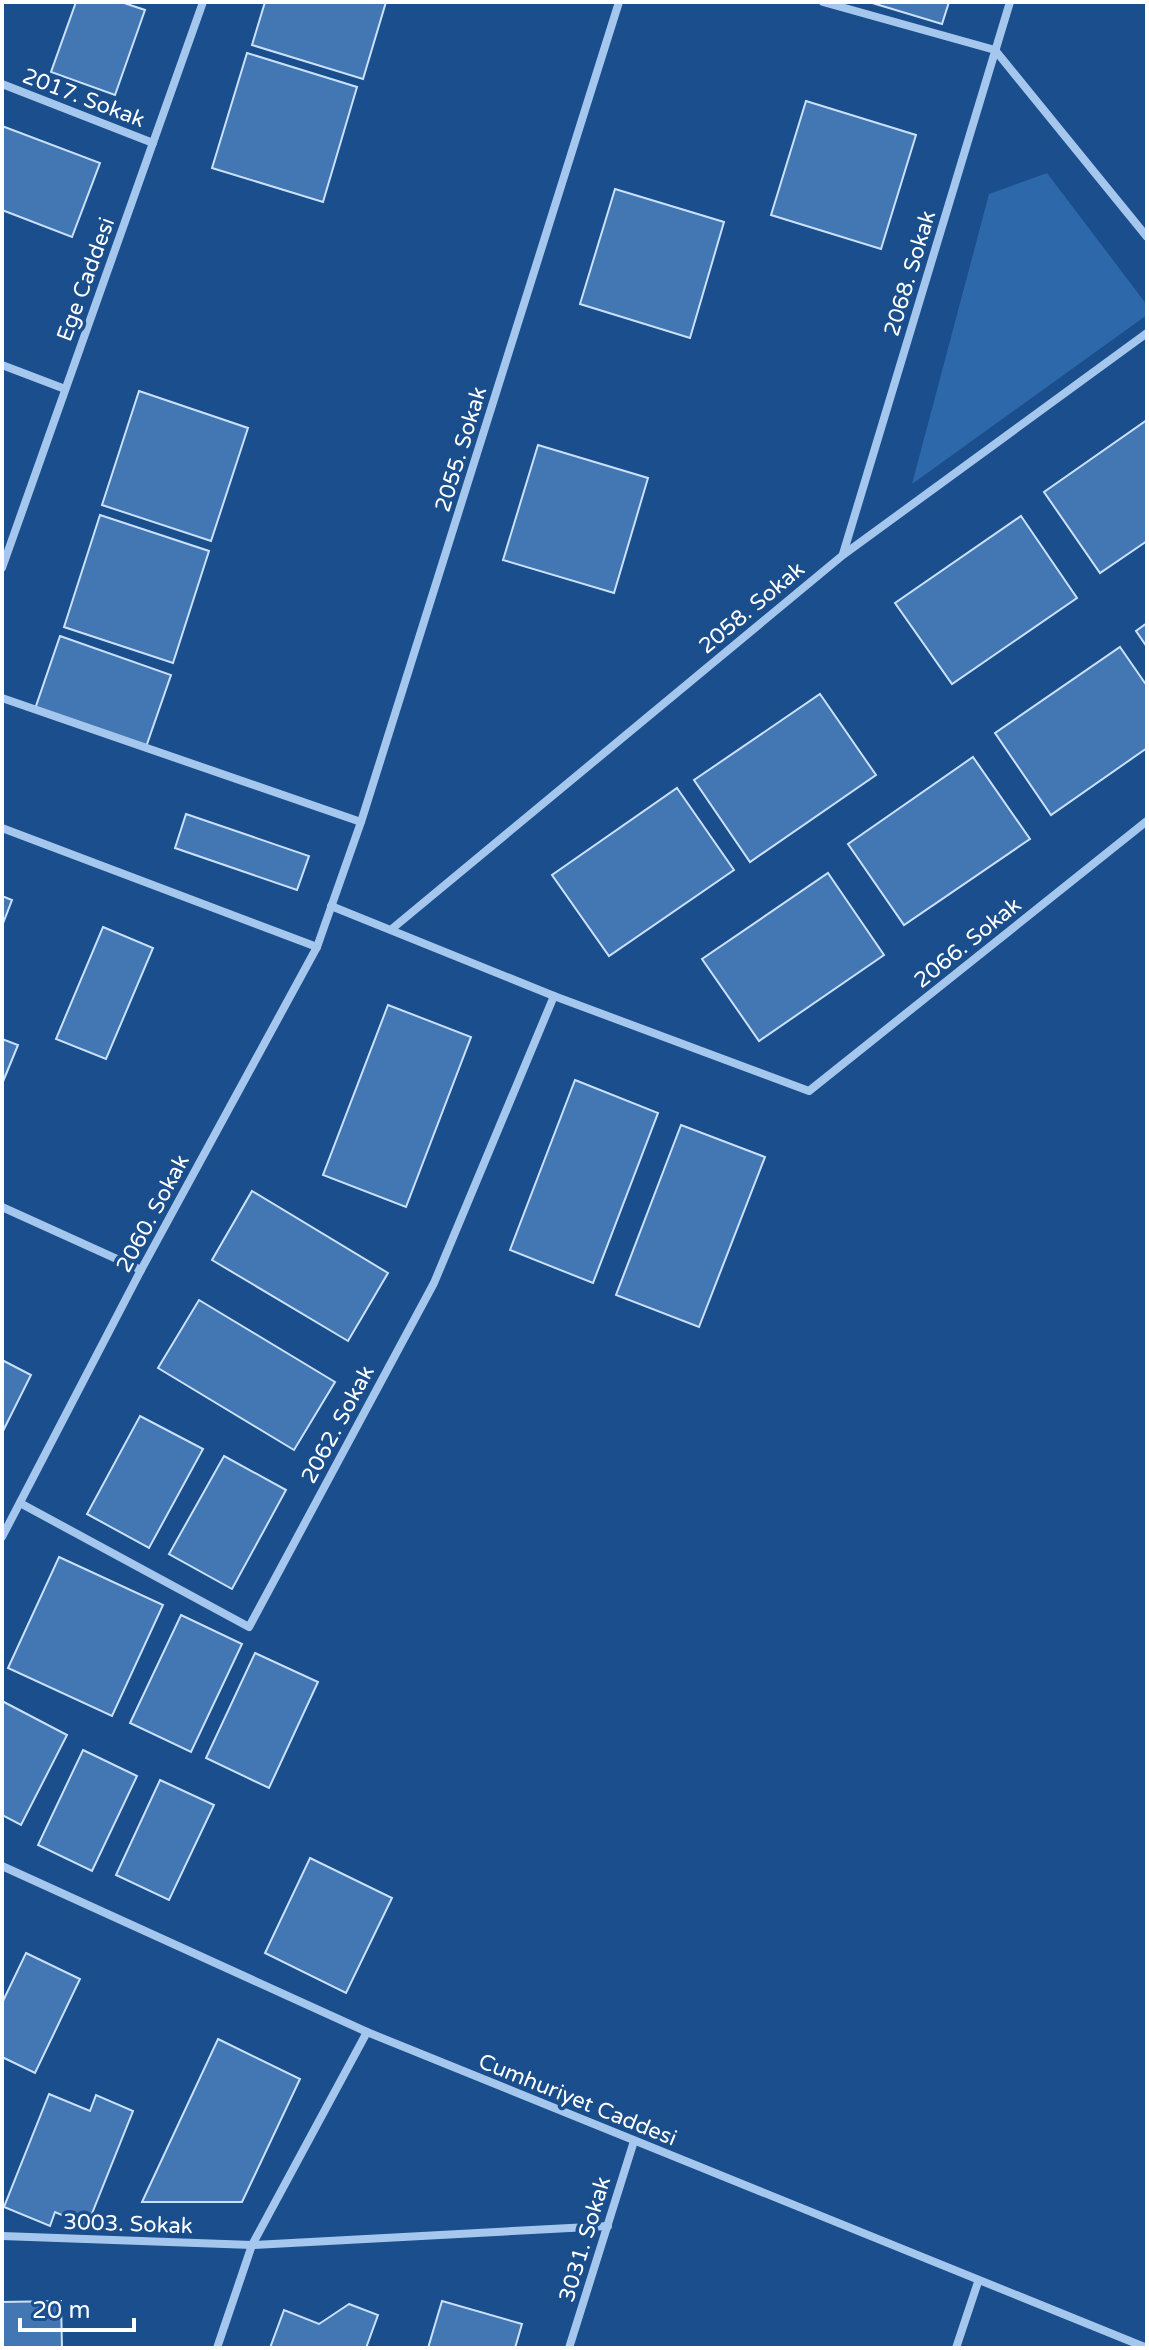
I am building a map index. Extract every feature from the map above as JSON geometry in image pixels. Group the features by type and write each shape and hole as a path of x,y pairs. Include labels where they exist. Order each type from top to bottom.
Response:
{"street":[{"name":"Ege Caddesi","path":"2,568 203,2"},
{"name":"2055. Sokak","path":"331,906 361,822 619,2"},
{"path":"823,2 995,50 1147,237"},
{"name":"2068. Sokak","path":"843,555 1010,2"},
{"name":"2017. Sokak","path":"2,84 153,143"},
{"name":"2058. Sokak","path":"393,928 843,555 1147,333"},
{"path":"2,365 65,389"},
{"path":"2,698 361,822"},
{"name":"2066. Sokak","path":"554,996 809,1091 1147,821"},
{"path":"2,828 317,947"},
{"path":"331,906 393,928 554,996"},
{"name":"2060. Sokak","path":"2,1537 141,1270 317,947 331,906"},
{"name":"2062. Sokak","path":"20,1503 249,1627 434,1283 554,996"},
{"path":"2,1207 141,1270"},
{"name":"Cumhuriyet Caddesi","path":"2,1866 367,2032 1147,2348"},
{"path":"217,2348 252,2245 367,2032"},
{"name":"3031. Sokak","path":"569,2348 634,2141"},
{"name":"3003. Sokak","path":"2,2236 252,2245 608,2226"},
{"path":"956,2348 978,2282"}],"shaded area":[{"path":"1047,173 1147,305 1147,315 912,484 989,194"}],"building":[{"path":"76,2 121,2 145,10 115,95 51,72"},
{"path":"265,2 386,2 363,79 252,45"},
{"path":"869,2 949,2 942,24"},
{"path":"247,53 357,87 323,202 212,168"},
{"path":"806,101 916,135 881,249 771,215"},
{"path":"2,126 100,163 72,237 2,210"},
{"path":"615,189 724,222 690,338 580,304"},
{"path":"139,391 248,428 211,541 102,505"},
{"path":"1147,420 1147,541 1100,573 1044,492"},
{"path":"538,445 648,478 614,593 503,560"},
{"path":"100,515 209,551 173,663 64,627"},
{"path":"1021,516 1077,598 952,684 895,603"},
{"path":"1147,623 1147,647 1136,631"},
{"path":"60,636 171,675 146,747 35,709"},
{"path":"1120,647 1147,686 1147,748 1051,815 995,733"},
{"path":"820,694 876,775 750,862 694,780"},
{"path":"973,757 1030,839 904,925 848,844"},
{"path":"677,788 734,870 609,956 552,875"},
{"path":"186,814 309,856 297,890 175,848"},
{"path":"828,873 884,955 759,1041 702,959"},
{"path":"2,896 12,900 2,926"},
{"path":"103,927 153,948 106,1059 56,1039"},
{"path":"388,1005 471,1037 406,1207 323,1175"},
{"path":"2,1039 18,1045 2,1084"},
{"path":"575,1080 658,1113 593,1283 510,1250"},
{"path":"681,1125 765,1157 699,1327 616,1295"},
{"path":"252,1191 388,1273 348,1341 212,1260"},
{"path":"199,1300 335,1382 294,1450 158,1368"},
{"path":"2,1360 31,1375 2,1433"},
{"path":"140,1416 203,1449 149,1548 87,1514"},
{"path":"224,1456 286,1490 232,1589 169,1554"},
{"path":"59,1557 163,1605 112,1716 8,1668"},
{"path":"181,1615 242,1644 191,1752 130,1723"},
{"path":"255,1653 318,1682 269,1788 206,1758"},
{"path":"2,1701 67,1735 21,1825 2,1815"},
{"path":"83,1750 137,1776 92,1871 38,1845"},
{"path":"160,1780 214,1805 169,1900 116,1875"},
{"path":"310,1858 392,1898 346,1993 265,1953"},
{"path":"26,1953 80,1979 35,2073 2,2057 2,2003"},
{"path":"218,2039 300,2079 242,2202 142,2202"},
{"path":"49,2094 90,2111 96,2095 133,2111 87,2226 55,2212 50,2226 4,2207"},
{"path":"61,2301 62,2348 2,2348 2,2302"},
{"path":"442,2301 522,2324 515,2348 428,2348"},
{"path":"349,2304 378,2315 366,2348 270,2348 284,2310 319,2324"}]}
